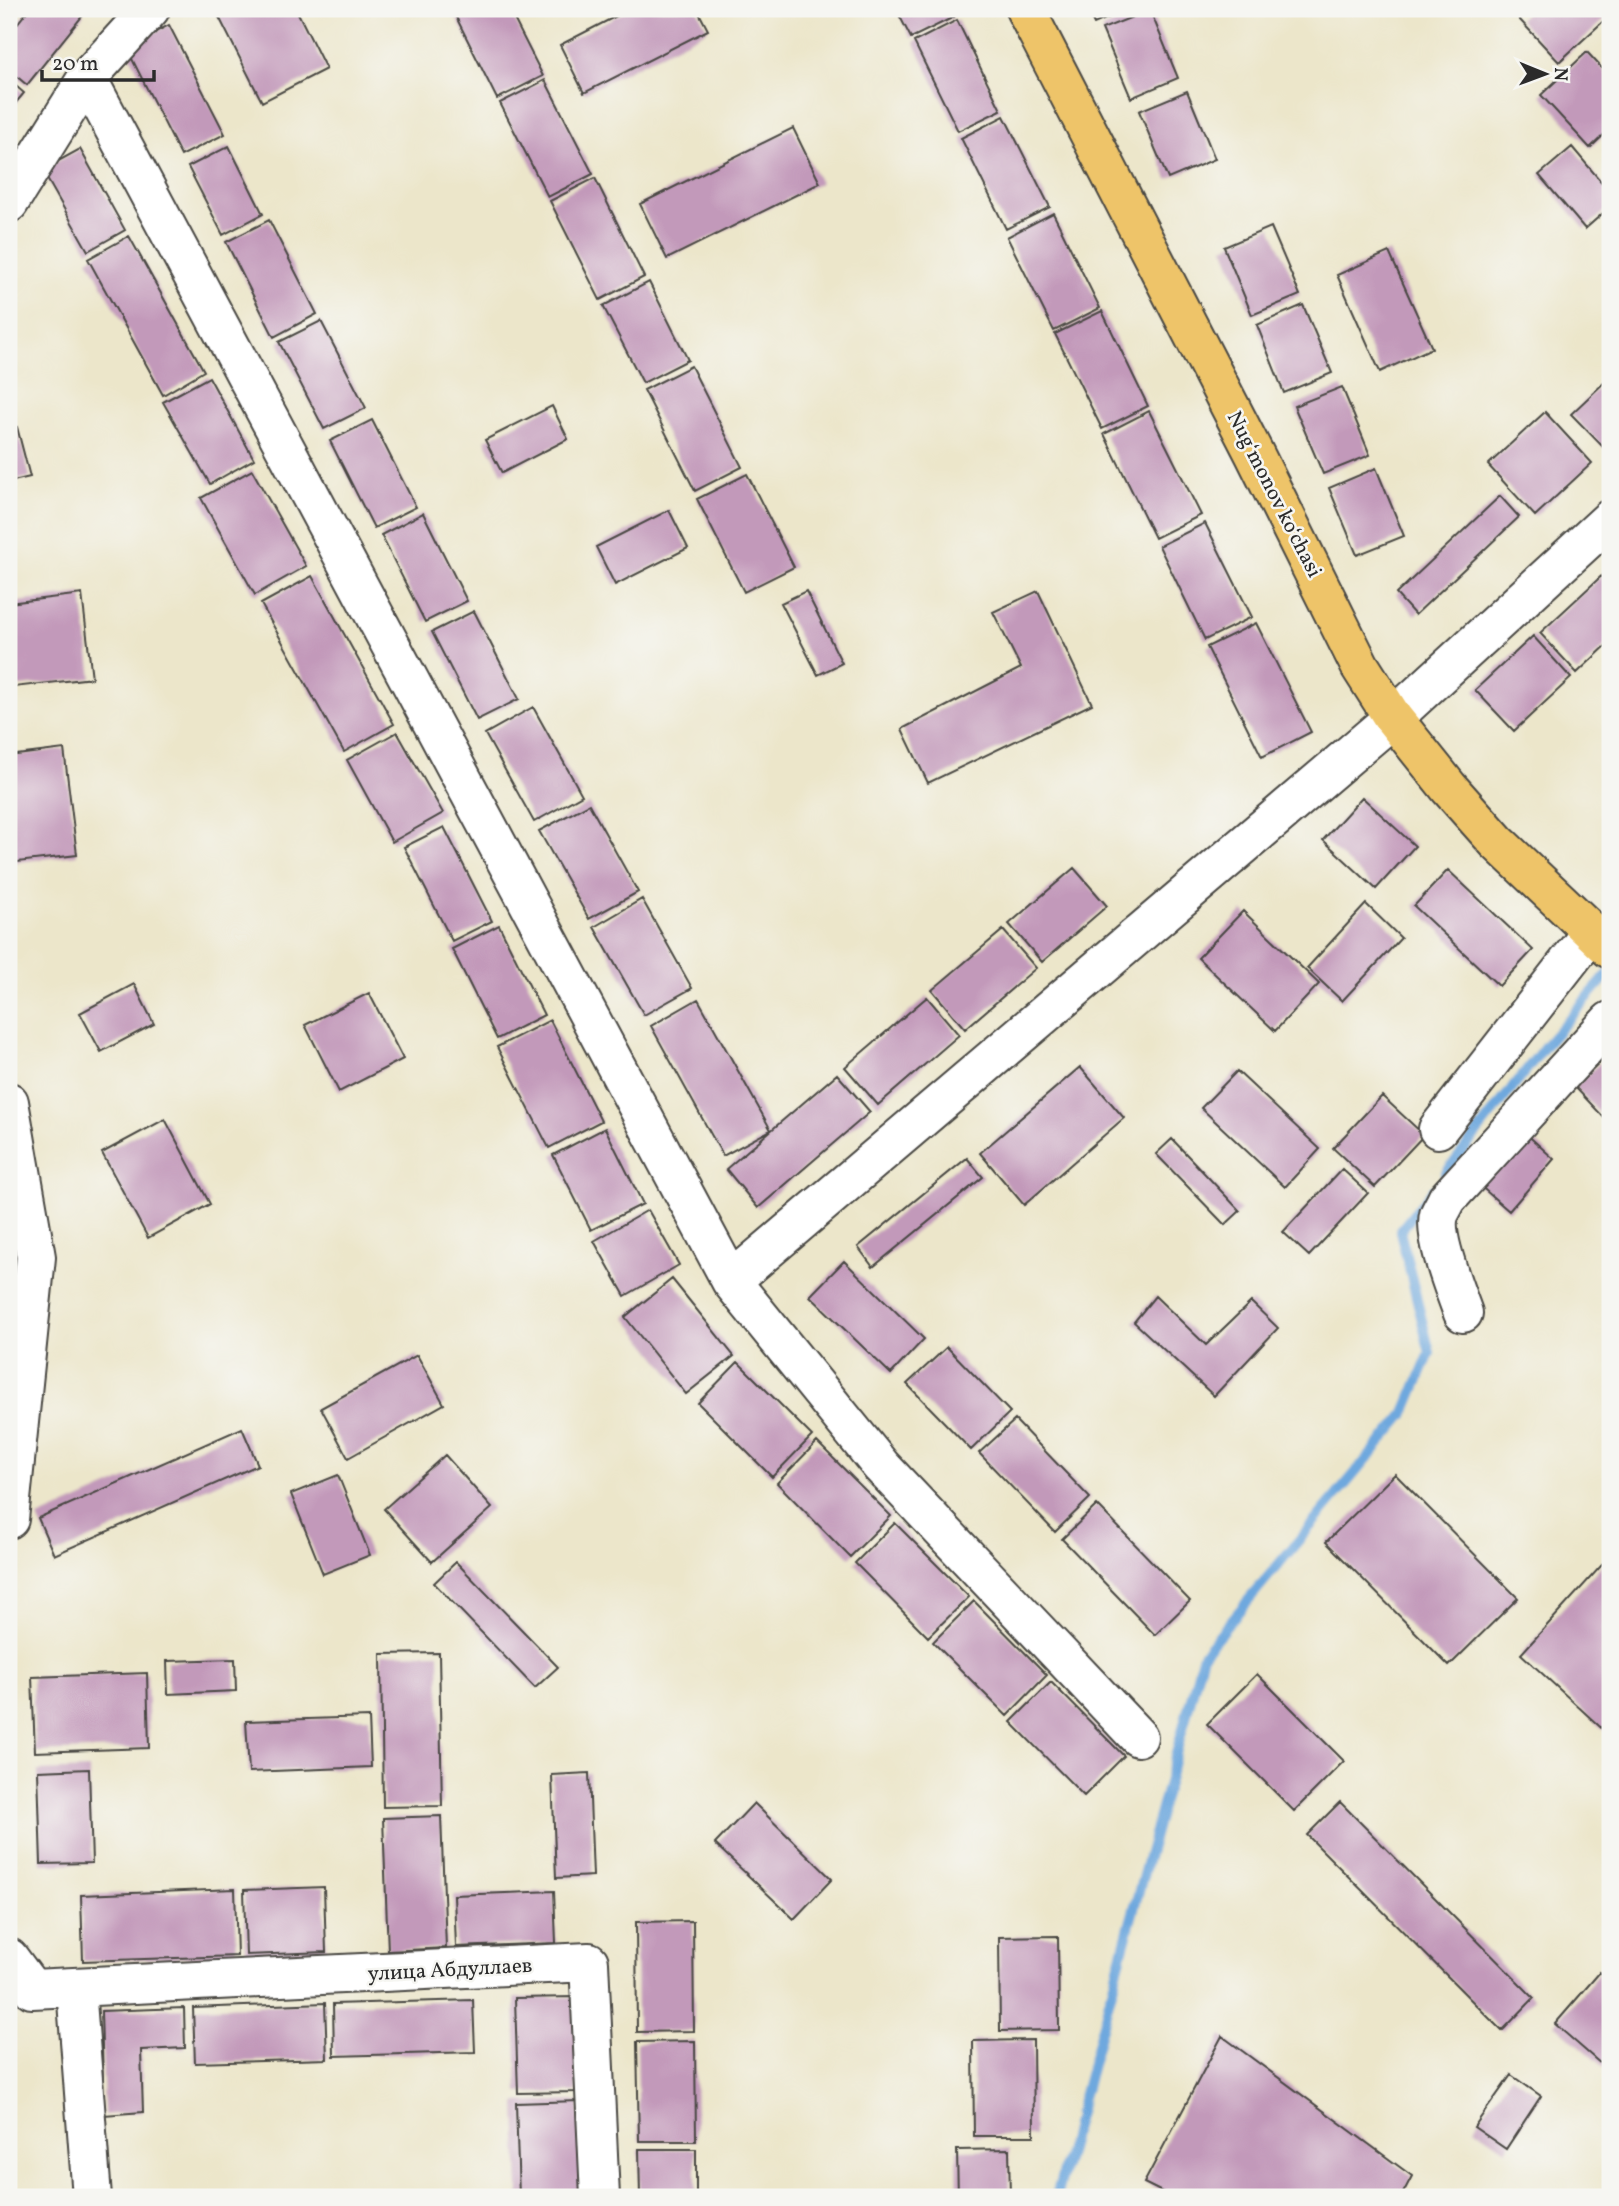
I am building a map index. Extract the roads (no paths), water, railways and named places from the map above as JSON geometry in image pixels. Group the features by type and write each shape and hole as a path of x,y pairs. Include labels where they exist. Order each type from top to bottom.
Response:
{"main road":[{"name":"Nugʻmonov koʻchasi","path":"1025,9 1254,453 1360,666 1393,718 1449,788 1497,842 1601,941"}],"street":[{"path":"9,203 87,78 150,9"},
{"path":"87,78 731,1282 881,1466 1138,1737"},
{"path":"731,1282 1393,718 1610,519"},
{"path":"1438,1129 1601,941"},
{"path":"1462,1313 1438,1231 1439,1216 1447,1199 1610,1021"},
{"path":"9,1102 36,1257 9,1519"},
{"path":"9,1958 32,1989 76,1988 92,2197"},
{"name":"улица Абдуллаев","path":"76,1988 589,1962 600,2197"}],"waterway":[{"path":"1445,1174 1545,1046 1610,972"},
{"path":"1056,2197 1203,1654 1404,1415 1430,1353 1400,1231 1433,1190"}]}
